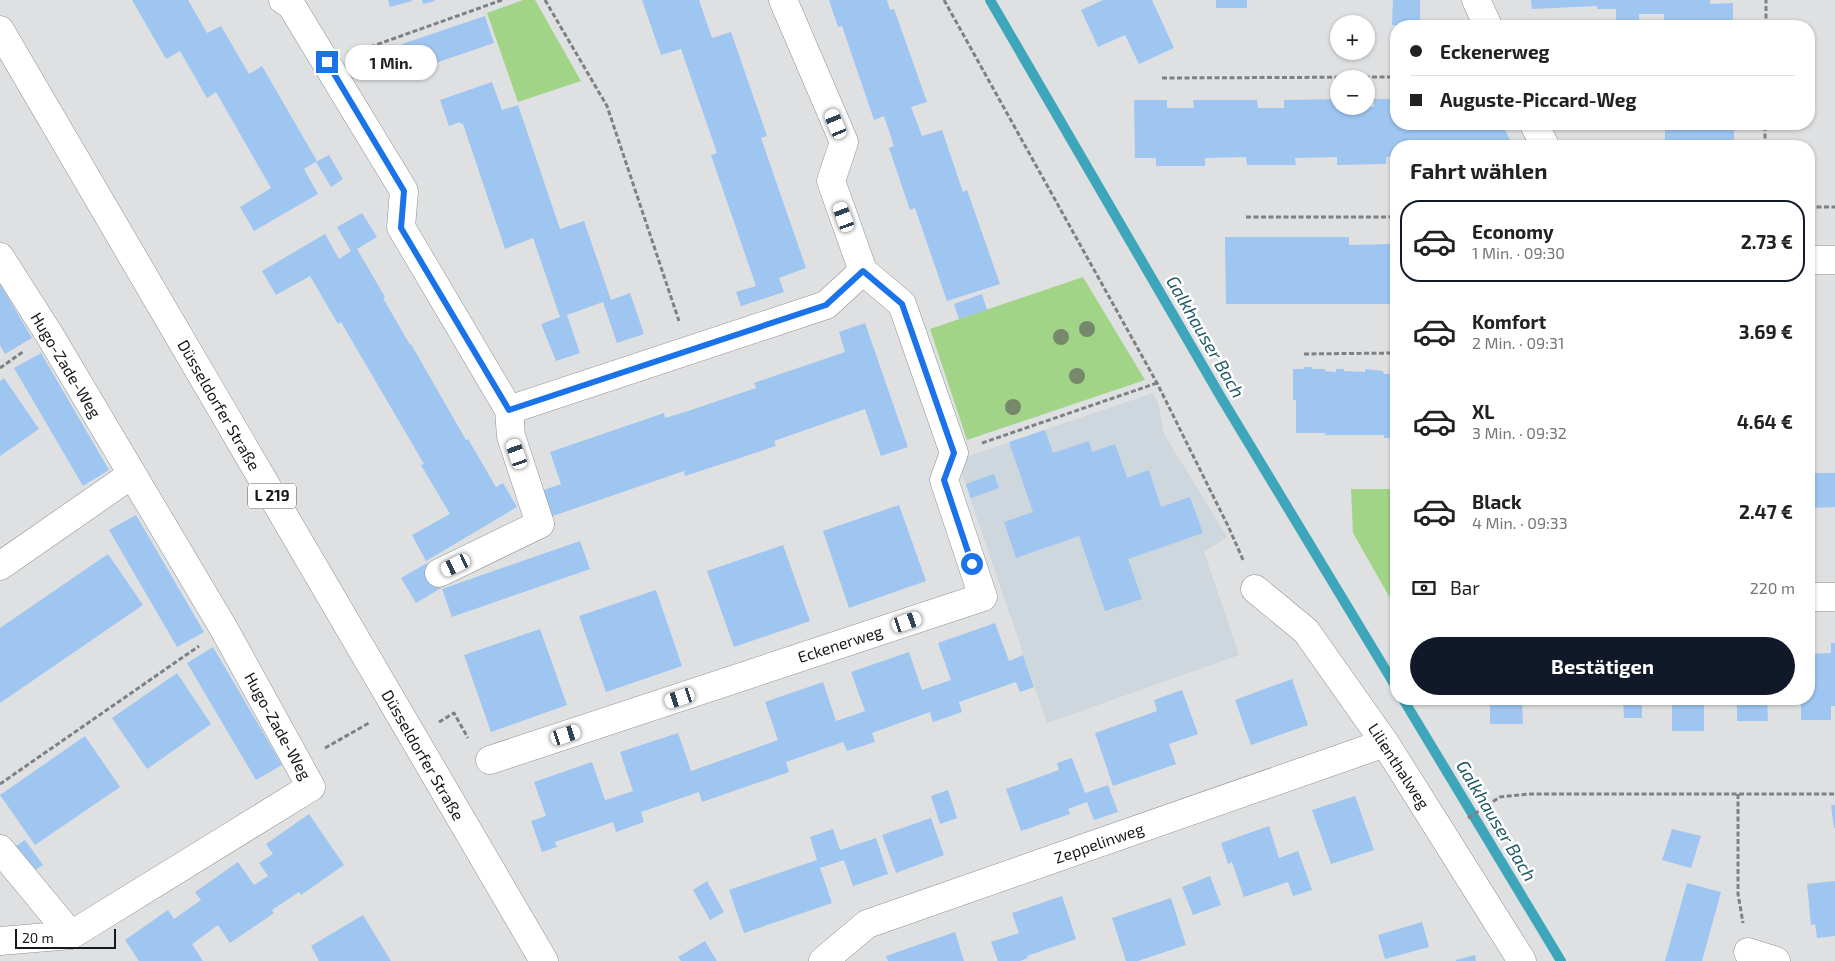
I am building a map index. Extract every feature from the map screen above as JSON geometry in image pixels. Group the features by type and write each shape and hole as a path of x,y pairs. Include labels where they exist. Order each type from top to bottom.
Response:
{"street":[{"path":"283,0 291,5 404,191 401,228 509,410 511,436 540,524 439,573"},
{"path":"783,0 844,142 831,181 863,271 902,304 954,453"},
{"path":"1476,0 1485,20"},
{"name":"Düsseldorfer Straße","path":"0,30 544,961"},
{"name":"Hugo-Zade-Weg","path":"0,257 49,334 224,629 311,787 71,935 0,941"},
{"path":"1815,260 1835,260"},
{"path":"509,410 826,305 863,271"},
{"name":"Eckenerweg","path":"490,760 983,597 944,480 954,453"},
{"path":"0,566 131,474"},
{"name":"Lilienthalweg","path":"1255,589 1306,631 1385,743 1522,961"},
{"path":"1815,597 1835,597"},
{"name":"Zeppelinweg","path":"823,961 866,924 1385,743"},
{"path":"0,849 71,935"},
{"path":"1748,952 1776,961"}],"path":[{"path":"327,62 502,0"},
{"path":"545,0 606,106 689,351"},
{"path":"944,0 1157,383 1229,528 1255,589"},
{"path":"1766,0 1766,20"},
{"path":"1162,78 1390,77"},
{"path":"1815,207 1835,207"},
{"path":"1246,217 1390,216"},
{"path":"1304,354 1390,353"},
{"path":"954,453 1157,383"},
{"path":"0,784 224,629"},
{"path":"323,754 325,747 396,708"},
{"path":"413,738 454,713 481,760 490,760"},
{"path":"1443,835 1500,797 1529,794 1835,794"},
{"path":"1738,794 1738,894 1748,952"}],"shaded area":[{"path":"1153,393 1158,403 1164,434 1227,537 1204,552 1239,655 1047,723 957,460"}],"green space":[{"path":"523,0 535,0 581,81 518,102 487,13"},
{"path":"1083,277 1145,380 967,440 930,329"},
{"path":"1351,489 1390,489 1390,598 1353,533"}],"building":[{"path":"132,0 188,0 207,33 221,26 249,74 262,66 317,161 304,169 318,194 254,231 240,207 271,188 216,92 207,98 180,51 166,59"},
{"path":"388,0 412,0 412,1 390,7"},
{"path":"422,0 435,0 435,1 423,4"},
{"path":"642,0 699,0 712,38 731,32 767,136 761,138 806,268 779,278 784,292 741,306 736,292 756,286 711,155 717,153 681,49 661,55"},
{"path":"829,0 887,0 890,10 894,9 927,102 911,107 922,136 942,130 963,192 967,190 1000,284 947,301 915,208 910,210 889,148 894,146 884,116 874,120 842,26 838,27"},
{"path":"1103,0 1152,0 1174,48 1139,64 1125,35 1098,47 1081,10"},
{"path":"1216,0 1247,0 1247,8 1216,8"},
{"path":"1393,0 1420,0 1420,20 1392,20"},
{"path":"1531,0 1710,0 1710,4 1733,3 1733,20 1664,20 1664,14 1639,14 1639,20 1616,20 1616,9 1597,9 1597,6 1532,9"},
{"path":"485,16 494,43 412,71 402,44"},
{"path":"492,82 502,110 518,105 560,229 584,221 611,300 630,293 644,334 617,343 603,302 567,315 580,353 556,361 541,324 560,317 533,238 505,249 463,124 460,122 449,126 440,100"},
{"path":"1330,99 1330,115 1375,115 1375,99 1390,99 1390,130 1505,130 1510,140 1390,140 1390,157 1386,157 1386,164 1337,165 1337,157 1295,158 1296,165 1247,165 1246,157 1205,158 1205,166 1156,166 1156,158 1135,158 1134,100 1167,100 1167,108 1194,108 1193,100 1257,100 1258,108 1284,108 1284,100"},
{"path":"1665,130 1734,130 1734,140 1665,140"},
{"path":"329,155 343,179 331,187 316,162"},
{"path":"362,213 377,237 357,249 385,297 383,298 466,440 468,439 496,487 503,483 517,507 426,561 412,535 450,514 421,465 424,464 341,322 338,324 310,276 276,295 262,271 325,234 339,259 351,251 337,227"},
{"path":"1225,237 1349,237 1349,245 1390,244 1390,304 1226,304"},
{"path":"0,284 32,338 5,354 0,345"},
{"path":"982,294 987,310 959,319 954,304"},
{"path":"865,323 908,447 881,456 865,409 774,441 776,446 685,476 684,471 547,518 538,492 561,484 550,452 664,413 665,418 756,388 754,383 845,352 839,332"},
{"path":"41,353 109,470 83,486 14,368"},
{"path":"1304,367 1312,367 1312,369 1325,369 1325,371 1336,372 1336,369 1344,369 1344,371 1365,372 1365,369 1383,371 1384,374 1390,374 1390,438 1384,438 1384,435 1296,433 1296,400 1293,400 1293,369 1304,369"},
{"path":"4,378 39,429 0,456 0,381"},
{"path":"1045,430 1053,453 1089,441 1092,452 1115,444 1127,478 1149,470 1161,507 1190,497 1203,533 1128,559 1142,599 1105,611 1079,536 1016,558 1004,522 1033,512 1009,442"},
{"path":"1815,473 1835,473 1835,507 1815,508"},
{"path":"994,474 999,488 971,498 966,484"},
{"path":"899,505 926,581 849,608 823,531"},
{"path":"136,515 204,632 177,647 109,530"},
{"path":"580,541 590,569 452,617 442,589"},
{"path":"783,545 810,621 734,647 707,571"},
{"path":"108,554 143,605 0,703 0,628"},
{"path":"427,563 441,588 416,603 401,578"},
{"path":"656,590 682,666 606,692 579,616"},
{"path":"995,623 1009,661 1023,655 1034,687 1020,692 1016,682 959,702 962,712 933,722 930,712 872,733 875,742 847,751 843,742 786,762 789,772 702,802 699,792 641,812 644,822 616,832 613,822 555,842 557,847 542,852 531,821 546,816 534,782 592,762 605,800 633,791 620,752 678,733 691,771 778,740 765,702 823,682 836,721 857,714 865,711 851,672 909,652 922,690 951,680 938,643"},
{"path":"540,629 567,705 491,732 464,655"},
{"path":"1831,643 1835,643 1835,706 1831,706 1831,720 1801,720 1801,705 1815,705 1815,654 1831,653"},
{"path":"213,647 282,765 256,780 187,663"},
{"path":"177,673 211,724 147,769 112,718"},
{"path":"1292,679 1308,725 1251,745 1235,700"},
{"path":"1182,690 1198,734 1169,744 1176,764 1113,786 1095,733 1157,711 1154,700"},
{"path":"1490,705 1522,705 1523,724 1490,724"},
{"path":"1623,705 1642,705 1642,718 1624,718"},
{"path":"1672,705 1704,705 1704,731 1672,731"},
{"path":"1737,705 1767,705 1768,721 1737,721"},
{"path":"85,736 120,787 35,845 0,795"},
{"path":"1072,758 1085,793 1108,785 1118,812 1094,820 1087,802 1068,809 1070,814 1021,831 1006,789 1059,770 1057,763"},
{"path":"948,790 957,818 940,824 931,796"},
{"path":"1355,796 1374,850 1331,864 1312,810"},
{"path":"1831,805 1835,805 1835,828 1834,828"},
{"path":"309,814 344,865 301,895 299,892 272,910 274,913 230,943 218,925 192,944 203,961 139,961 125,940 168,910 174,919 201,900 195,892 238,862 254,885 268,876 259,863 273,854 266,844"},
{"path":"931,818 944,855 896,873 882,835"},
{"path":"1269,826 1279,858 1298,851 1312,890 1293,896 1288,882 1244,897 1232,862 1228,864 1221,843"},
{"path":"833,829 840,850 876,838 888,874 853,886 844,860 820,868 832,903 744,933 729,890 817,860 810,837"},
{"path":"1672,829 1701,836 1691,868 1662,860"},
{"path":"25,840 43,865 30,873 13,848"},
{"path":"1210,876 1221,905 1193,915 1182,887"},
{"path":"707,881 724,912 710,920 693,890"},
{"path":"1835,881 1835,936 1817,938 1815,924 1811,925 1807,884"},
{"path":"1687,883 1721,892 1702,961 1665,961"},
{"path":"1062,896 1076,939 1027,956 1028,958 1020,961 998,961 991,942 1019,933 1012,913"},
{"path":"1171,898 1186,945 1138,961 1126,961 1112,918"},
{"path":"363,915 391,961 319,961 311,946"},
{"path":"1422,922 1429,947 1385,959 1378,935"},
{"path":"955,932 964,961 888,961 886,956"},
{"path":"705,941 717,961 681,961 678,957"},
{"path":"1475,955 1476,961 1456,961 1456,960"}],"waterway":[{"name":"Galkhauser Bach","path":"990,0 1222,399 1390,677"},
{"name":"Galkhauser Bach","path":"1407,705 1561,961"}],"route":[{"path":"327,62 404,191 401,228 509,410 826,305 863,271 902,304 954,453 944,480 972,564"}]}
